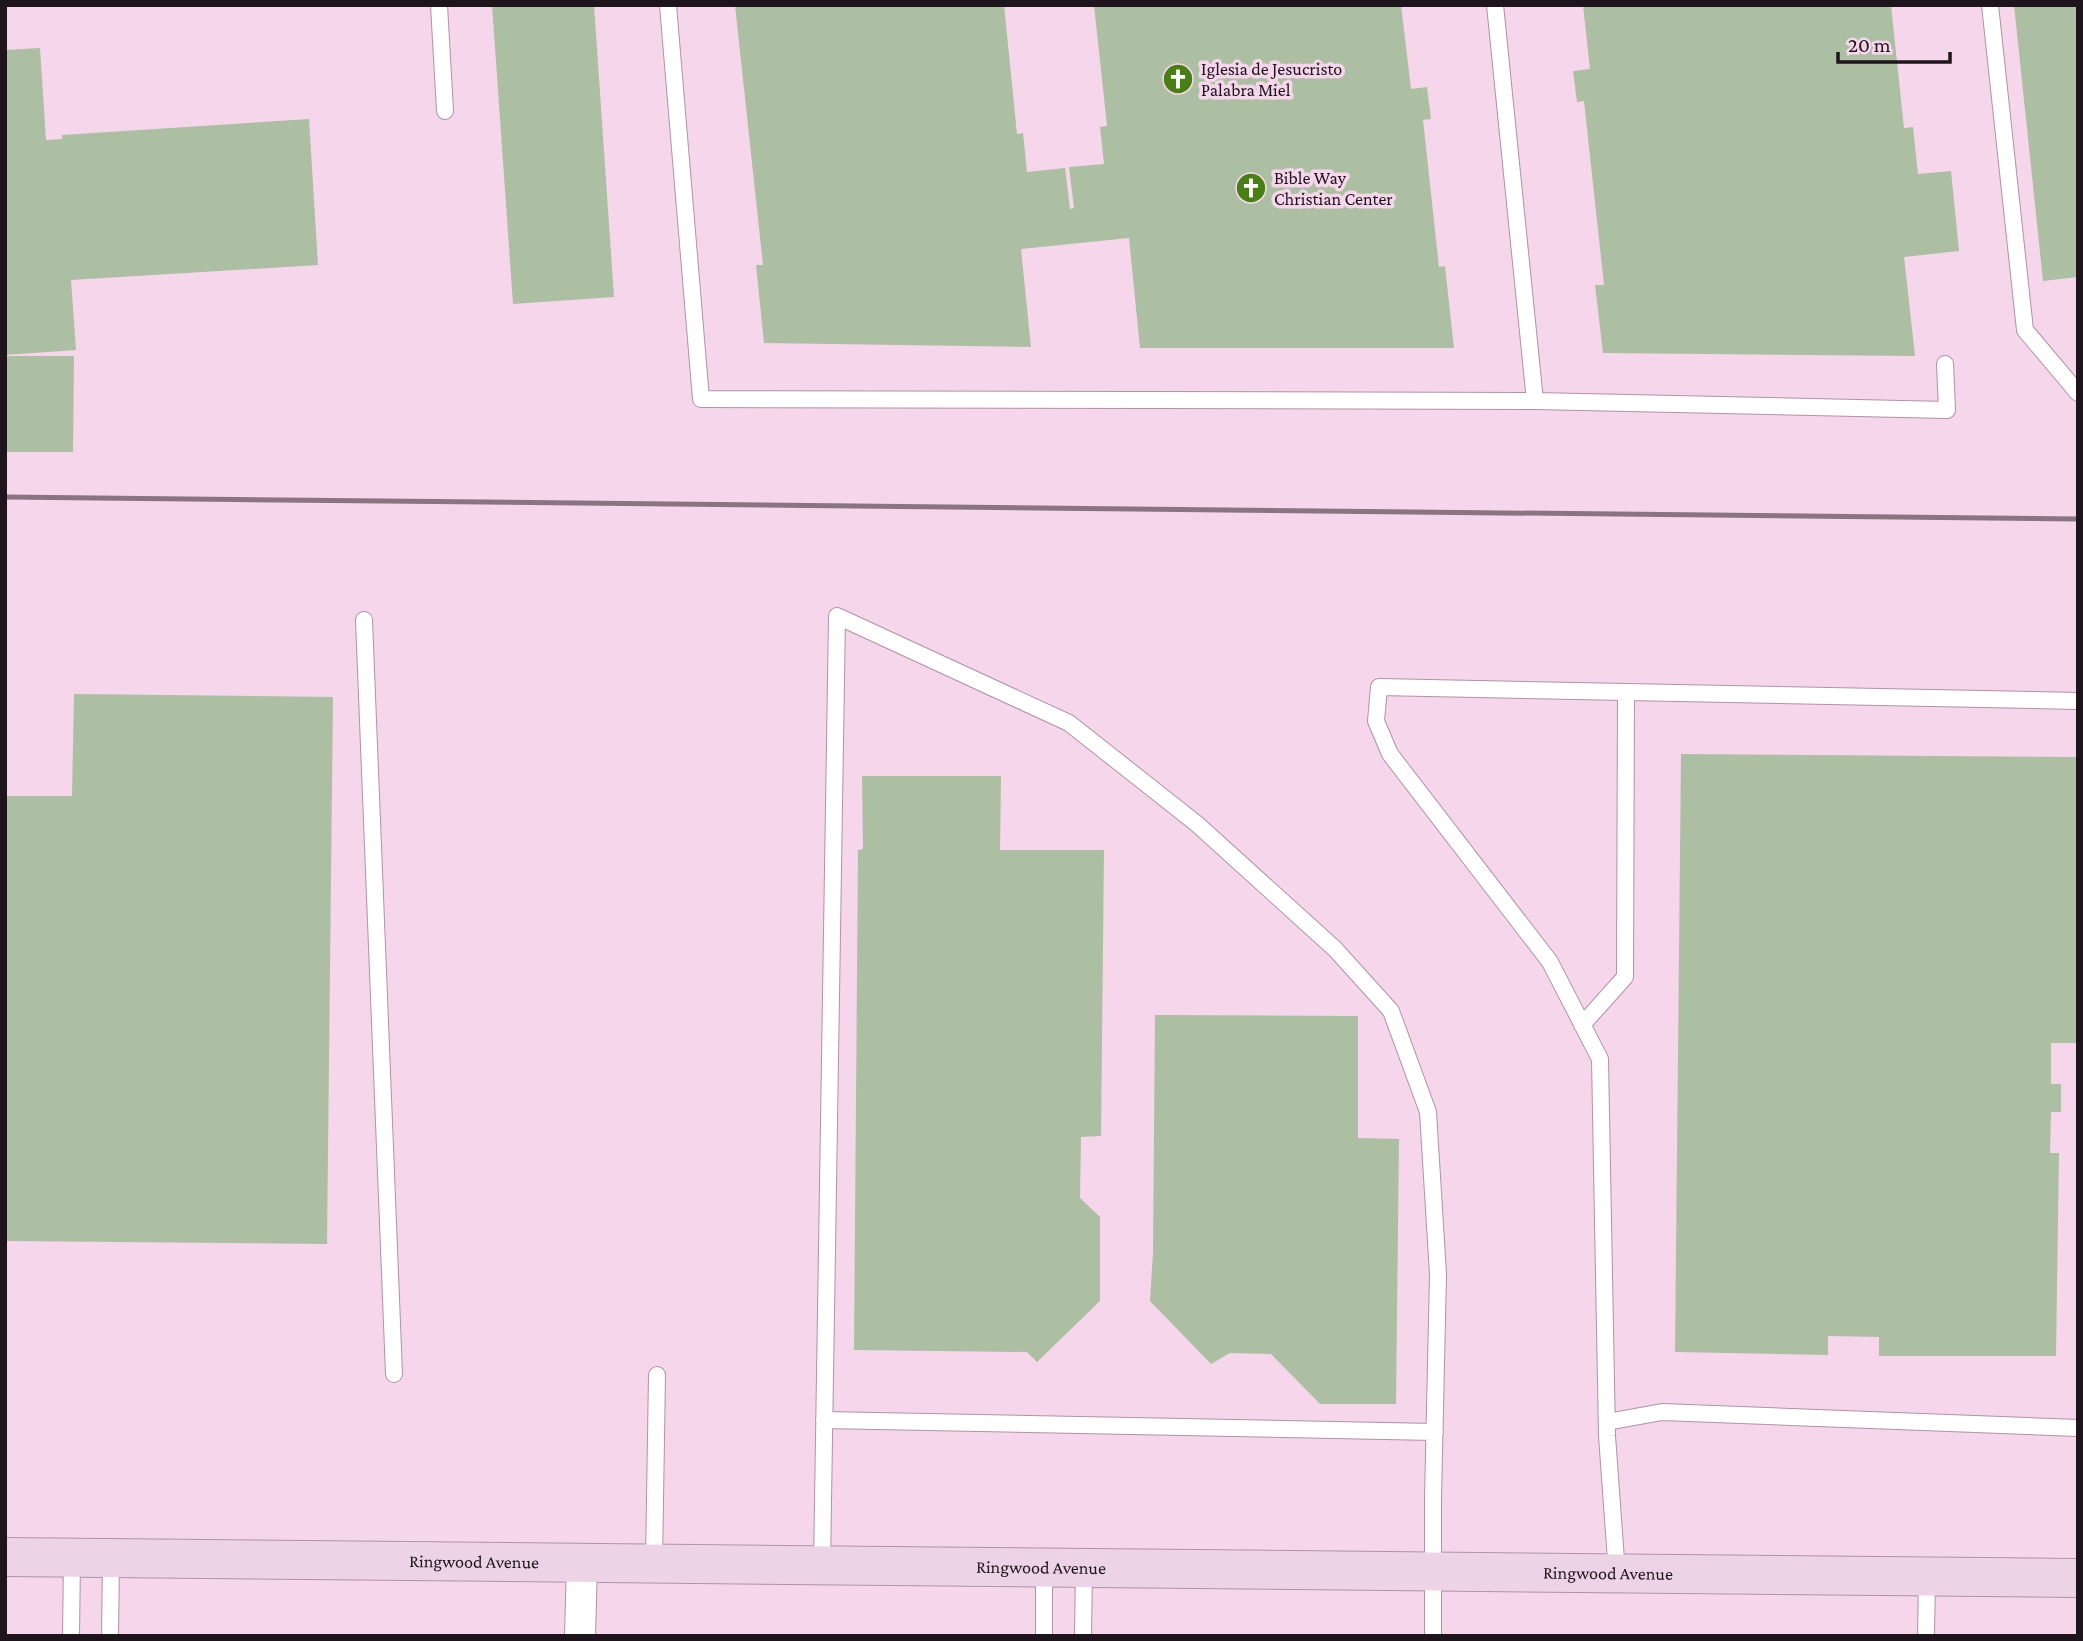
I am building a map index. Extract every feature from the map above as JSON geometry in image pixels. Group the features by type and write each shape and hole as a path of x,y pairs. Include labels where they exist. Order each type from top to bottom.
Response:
{"street":[{"name":"Ringwood Avenue","path":"5,1557 2078,1578"},
{"path":"580,1636 582,1563"}],"lane":[{"path":"439,5 445,111"},
{"path":"668,5 701,399 1535,401 1947,410 1945,364"},
{"path":"1496,5 1535,401"},
{"path":"1990,5 2025,330 2078,393"},
{"path":"822,1566 837,616 1069,723 1197,824 1335,949 1391,1011 1429,1112 1438,1274 1433,1636"},
{"path":"364,621 394,1374"},
{"path":"1617,1574 1607,1422 1600,1059 1550,962 1390,754 1376,721 1379,687 2078,701"},
{"path":"1582,1025 1625,977 1626,692"},
{"path":"654,1563 657,1375"},
{"path":"1607,1422 1662,1412 2078,1428"},
{"path":"824,1420 1435,1432"},
{"path":"71,1636 72,1558"},
{"path":"110,1636 111,1558"},
{"path":"1044,1636 1045,1568"},
{"path":"1083,1636 1084,1569"},
{"path":"1926,1636 1927,1577"}],"building":[{"path":"492,5 594,5 614,297 513,304"},
{"path":"735,5 1004,5 1017,134 1023,133 1027,172 1065,168 1070,209 1074,208 1069,167 1104,164 1100,127 1107,126 1094,5 1401,5 1411,89 1427,87 1431,119 1423,120 1439,267 1445,266 1454,348 1140,348 1129,238 1021,249 1031,347 764,343 756,265 763,265"},
{"path":"1583,5 1891,5 1904,128 1913,127 1918,174 1951,171 1959,251 1904,257 1915,356 1603,353 1595,285 1604,285 1584,101 1577,102 1573,71 1590,69"},
{"path":"2014,5 2078,5 2078,277 2043,281"},
{"path":"40,48 46,140 62,139 62,135 309,119 318,265 71,280 76,350 5,355 5,50"},
{"path":"5,356 74,356 73,452 5,452"},
{"path":"74,694 333,697 327,1244 5,1241 5,796 72,796"},
{"path":"1681,754 2078,757 2078,1043 2051,1043 2051,1084 2061,1084 2061,1112 2051,1112 2050,1153 2059,1153 2056,1356 1879,1356 1879,1337 1828,1336 1828,1355 1675,1352"},
{"path":"862,776 1001,776 1000,850 1104,850 1101,1136 1081,1137 1080,1198 1100,1217 1100,1301 1037,1362 1027,1352 854,1350 858,850 863,849"},
{"path":"1155,1015 1358,1016 1358,1138 1399,1139 1396,1404 1320,1404 1271,1354 1230,1353 1211,1364 1150,1301 1153,1253"}],"railway":[{"path":"5,497 2078,519"}],"place":[{"name":"Iglesia de Jesucristo Palabra Miel","path":"1178,79"},
{"name":"Bible Way Christian Center","path":"1251,188"}]}
